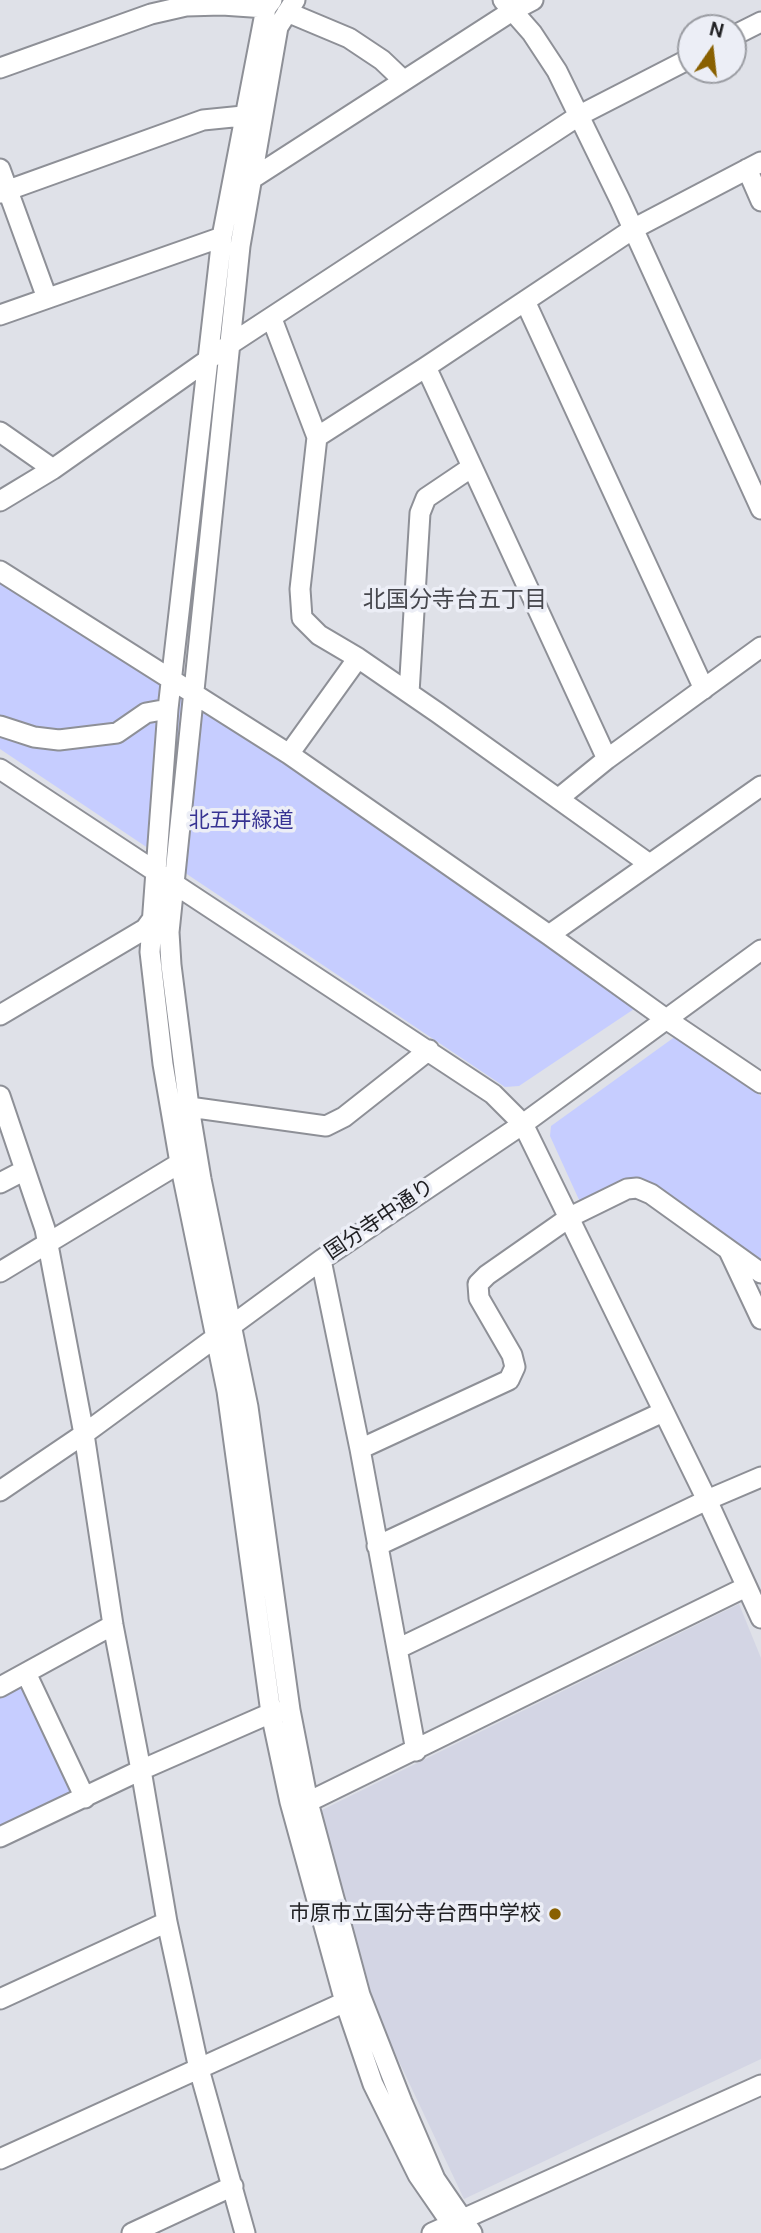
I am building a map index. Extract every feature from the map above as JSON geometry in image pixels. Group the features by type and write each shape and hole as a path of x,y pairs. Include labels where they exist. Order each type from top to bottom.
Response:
{"street":[{"path":"253,178 403,80 508,5 533,0"},
{"path":"0,68 152,13 186,6 280,5 349,38 383,60 403,80"},
{"path":"280,5 222,237 168,709 150,952 163,1063 180,1163 227,1391 303,1856 352,1998"},
{"path":"508,5 532,33 557,71 580,116 761,509"},
{"path":"0,501 53,470 229,345 580,116 677,65"},
{"path":"253,117 253,178 240,246 229,345 169,932 171,965 201,1179 248,1407 281,1711 308,1802 373,2084 418,2175 461,2227"},
{"path":"4,192 203,120 253,117"},
{"path":"317,436 633,229 754,165 761,201"},
{"path":"0,169 4,192 47,298"},
{"path":"0,316 222,237"},
{"path":"525,302 704,689"},
{"path":"272,319 317,436 300,589 302,618 318,635 409,692 648,863"},
{"path":"426,367 607,759"},
{"path":"0,432 53,470"},
{"path":"409,692 420,513 426,498 472,467"},
{"path":"0,571 289,754 761,1083"},
{"path":"559,798 607,759 761,647"},
{"path":"289,754 358,658"},
{"path":"0,726 34,737 60,740 117,733 146,713 168,709"},
{"path":"0,769 429,1050 493,1094 523,1124 707,1500 761,1618"},
{"path":"549,934 761,786"},
{"path":"0,1015 145,929 153,918"},
{"name":"国分寺中通り","path":"0,1491 84,1434 321,1259 523,1124 761,950"},
{"path":"189,1107 326,1126 344,1116 429,1050"},
{"path":"0,1096 5,1128 25,1170 45,1228 46,1245 84,1434 113,1625 167,1922 199,2069 245,2233"},
{"path":"0,1272 180,1163"},
{"path":"0,1183 25,1170"},
{"path":"360,1449 509,1380 515,1367 512,1355 479,1298 478,1283 570,1217 627,1189 636,1188 651,1194 761,1273"},
{"path":"729,1250 761,1319"},
{"path":"321,1259 360,1449 416,1751"},
{"path":"377,1546 663,1412"},
{"path":"397,1649 707,1500 761,1477"},
{"path":"308,1802 747,1587"},
{"path":"0,1687 113,1625"},
{"path":"26,1673 85,1798"},
{"path":"0,1837 141,1770 281,1711"},
{"path":"0,1999 167,1922"},
{"path":"0,2159 352,1998"},
{"path":"432,2233 461,2227 761,2085"},
{"path":"132,2233 233,2186"}],"shaded area":[{"name":"市原市立国分寺台西中学校","path":"739,1604 761,1658 761,2059 464,2199 378,2017 320,1811"}],"green space":[{"name":"北五井緑道","path":"0,580 287,762 637,1007 519,1086 505,1087 0,749"},
{"path":"676,1036 761,1096 761,1263 636,1177 580,1202 550,1136 551,1126"},
{"path":"20,1685 27,1687 73,1795 0,1829 0,1696"}],"place":[{"name":"市原市立国分寺台西中学校","path":"555,1914"}],"district":[{"name":"北国分寺台五丁目","path":"455,601"}]}
